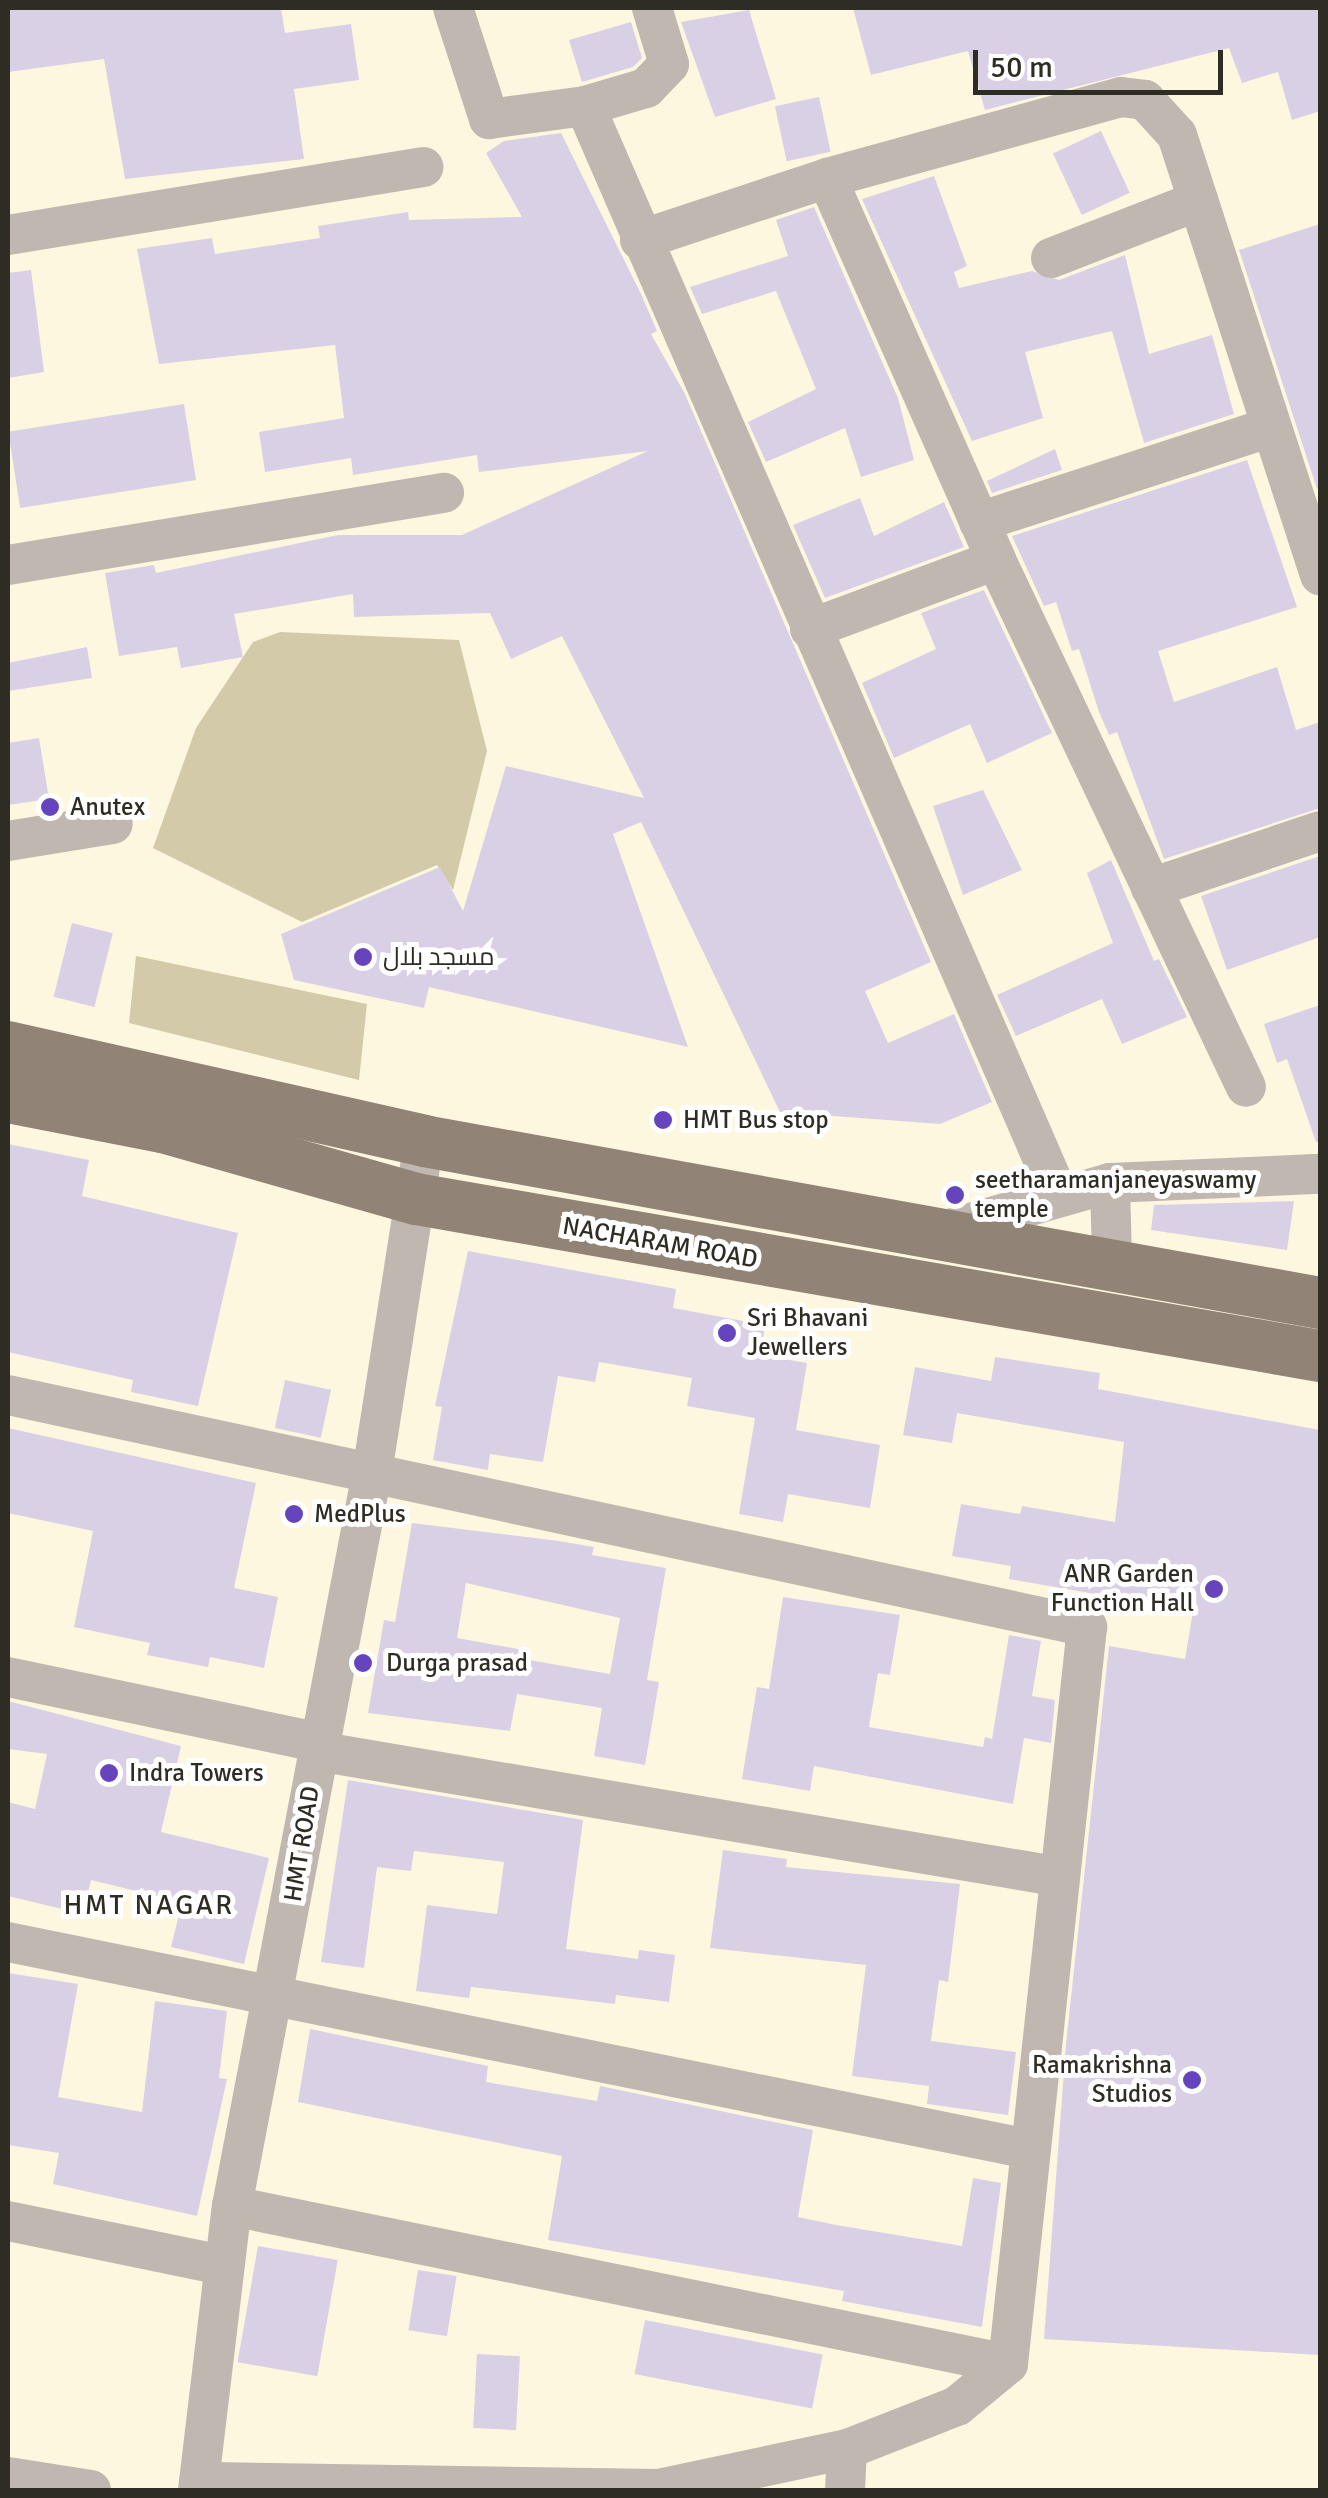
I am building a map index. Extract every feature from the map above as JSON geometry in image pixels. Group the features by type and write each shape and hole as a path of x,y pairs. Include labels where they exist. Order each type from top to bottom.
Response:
{"main road":[{"path":"8,1047 424,1141 926,1236 1112,1262 1320,1303"},
{"name":"NACHARAM ROAD","path":"8,1096 163,1126 416,1199 1320,1356"}],"street":[{"path":"452,8 489,119 585,106 646,88 670,64 652,8"},
{"path":"640,240 827,178 1122,97 1144,100 1177,135 1320,575"},
{"path":"585,106 640,240 1059,1196"},
{"path":"8,236 423,166"},
{"path":"827,178 978,522 1246,1087"},
{"path":"1051,258 1198,202"},
{"path":"978,522 1271,427"},
{"path":"8,565 444,493"},
{"path":"810,629 996,560"},
{"path":"8,841 114,824"},
{"path":"1152,888 1320,832"},
{"name":"HMT ROAD","path":"199,2486 232,2206 276,1998 318,1747 372,1473 424,1141"},
{"path":"926,1236 1110,1183 1320,1174"},
{"path":"1110,1183 1112,1262"},
{"path":"8,1395 1086,1627 1056,1876 1008,2364 957,2406 847,2449 658,2490 199,2486"},
{"path":"8,1676 318,1747 1056,1876"},
{"path":"8,1942 1028,2150"},
{"path":"232,2206 1008,2364"},
{"path":"8,2222 224,2265"},
{"path":"845,2490 847,2449"},
{"path":"8,2477 91,2490"}],"shaded area":[{"path":"280,632 459,640 487,751 453,890 437,865 302,922 153,848 196,728 253,642"},
{"path":"136,956 367,1004 359,1080 129,1023"}],"building":[{"path":"8,8 281,8 285,33 351,24 359,80 294,89 304,159 125,179 104,59 8,72"},
{"path":"853,8 1320,8 1320,111 1292,120 1278,72 1242,83 1229,48 985,110 968,51 871,75"},
{"path":"749,10 776,99 715,117 681,22"},
{"path":"631,22 642,58 633,67 582,82 569,40"},
{"path":"819,97 831,152 787,161 775,106"},
{"path":"1101,131 1130,193 1082,215 1053,153"},
{"path":"561,133 642,296 657,331 651,334 685,394 931,962 865,991 888,1043 954,1014 992,1102 940,1124 780,1112 641,822 613,834 688,1047 429,987 424,1008 294,980 281,934 440,867 463,911 506,766 644,798 562,636 511,659 490,613 354,617 353,594 234,614 243,657 181,668 177,647 119,656 105,573 154,565 156,573 338,535 462,535 648,451 479,472 477,455 353,475 351,458 265,472 259,432 344,418 335,345 159,364 137,249 212,238 215,254 320,238 318,226 408,212 409,220 522,217 486,153 504,141"},
{"path":"934,176 967,266 954,272 959,288 1032,271 1059,280 1125,255 1149,354 1212,335 1234,414 1144,443 1112,331 1025,352 1043,418 972,441 862,199"},
{"path":"814,207 898,398 914,460 861,477 845,428 766,462 748,422 816,389 776,291 702,314 690,287 788,256 776,220"},
{"path":"1320,224 1320,488 1317,489 1239,250"},
{"path":"31,270 44,372 8,378 8,273"},
{"path":"184,404 196,480 20,508 8,432"},
{"path":"1055,449 1062,470 992,493 987,481"},
{"path":"1247,460 1297,607 1158,651 1174,702 1277,667 1296,730 1320,722 1320,808 1164,859 1117,732 1109,735 1099,712 1079,649 1072,651 1056,602 1044,606 1012,536"},
{"path":"860,498 874,536 944,502 964,547 825,598 793,525"},
{"path":"984,590 1052,733 987,763 970,724 894,758 862,683 936,649 921,613"},
{"path":"87,647 92,678 8,691 8,663"},
{"path":"39,738 49,799 8,805 8,743"},
{"path":"983,790 1022,870 963,895 933,806"},
{"path":"1320,856 1320,937 1227,970 1201,896"},
{"path":"1111,860 1154,961 1159,959 1187,1017 1122,1044 1102,999 1016,1036 997,995 1113,943 1087,873"},
{"path":"72,923 113,933 94,1007 54,997"},
{"path":"1320,1005 1320,1142 1316,1142 1287,1059 1277,1063 1264,1024"},
{"path":"8,1144 89,1160 82,1196 238,1233 198,1406 131,1392 133,1380 8,1352"},
{"path":"1294,1201 1287,1250 1151,1230 1154,1205"},
{"path":"468,1251 676,1289 673,1308 765,1325 761,1355 807,1363 796,1430 880,1445 870,1508 788,1494 783,1522 739,1514 755,1418 687,1406 692,1378 599,1362 595,1382 558,1376 543,1462 490,1454 488,1470 433,1460 442,1407 435,1406"},
{"path":"995,1357 1100,1373 1098,1389 1320,1430 1320,2355 1044,2339 1066,2044 1109,1646 1185,1659 1193,1611 1009,1579 1011,1566 952,1556 961,1504 1020,1514 1022,1506 1115,1522 1124,1442 957,1413 952,1443 903,1435 915,1367 991,1381"},
{"path":"285,1380 331,1390 321,1438 275,1428"},
{"path":"8,1428 256,1483 234,1588 278,1597 264,1668 210,1657 208,1667 147,1655 150,1643 74,1627 93,1531 8,1513"},
{"path":"412,1523 594,1547 592,1555 666,1568 647,1680 659,1682 645,1765 594,1756 602,1708 517,1694 510,1731 368,1713 384,1620 395,1622","holes":["466,1583 620,1618 610,1674 523,1659 524,1650 457,1638"]},
{"path":"783,1597 900,1615 890,1675 878,1673 869,1727 983,1747 985,1737 992,1739 1009,1635 1041,1641 1032,1696 1055,1700 1051,1743 1024,1738 1013,1804 814,1766 810,1791 742,1779 757,1687 769,1689"},
{"path":"8,1701 181,1746 161,1832 269,1858 244,1964 171,1947 182,1902 91,1880 83,1914 8,1896 8,1802 35,1809 47,1754 8,1749"},
{"path":"348,1780 583,1820 566,1949 638,1959 639,1950 675,1955 669,2002 616,1995 615,2004 471,1987 469,1998 416,1991 427,1905 497,1914 504,1862 414,1851 411,1871 377,1867 364,1968 321,1962"},
{"path":"723,1850 787,1859 786,1867 960,1884 948,1982 939,1980 931,2041 1016,2052 1008,2115 927,2104 929,2086 852,2076 866,1965 710,1948"},
{"path":"8,1973 78,1984 58,2097 142,2112 155,2001 227,2011 219,2078 227,2079 197,2216 53,2184 59,2153 8,2145"},
{"path":"310,2029 488,2066 486,2082 597,2101 600,2086 813,2130 798,2217 962,2246 973,2178 1001,2183 982,2327 842,2301 844,2291 548,2240 562,2156 298,2102"},
{"path":"258,2246 338,2260 317,2376 238,2362"},
{"path":"418,2270 457,2276 447,2336 408,2330"},
{"path":"645,2320 823,2355 812,2409 635,2374"},
{"path":"477,2354 520,2356 516,2430 473,2428"}],"place":[{"name":"Anutex","path":"50,807"},
{"name":"مسجد بلال","path":"363,957"},
{"name":"HMT Bus stop","path":"663,1120"},
{"name":"seetharamanjaneyaswamy temple","path":"955,1195"},
{"name":"Sri Bhavani Jewellers","path":"727,1333"},
{"name":"MedPlus","path":"294,1514"},
{"name":"ANR Garden Function Hall","path":"1214,1589"},
{"name":"Durga prasad","path":"363,1663"},
{"name":"Indra Towers","path":"109,1773"},
{"name":"Ramakrishna Studios","path":"1192,2080"}],"district":[{"name":"HMT NAGAR","path":"149,1905"}]}
